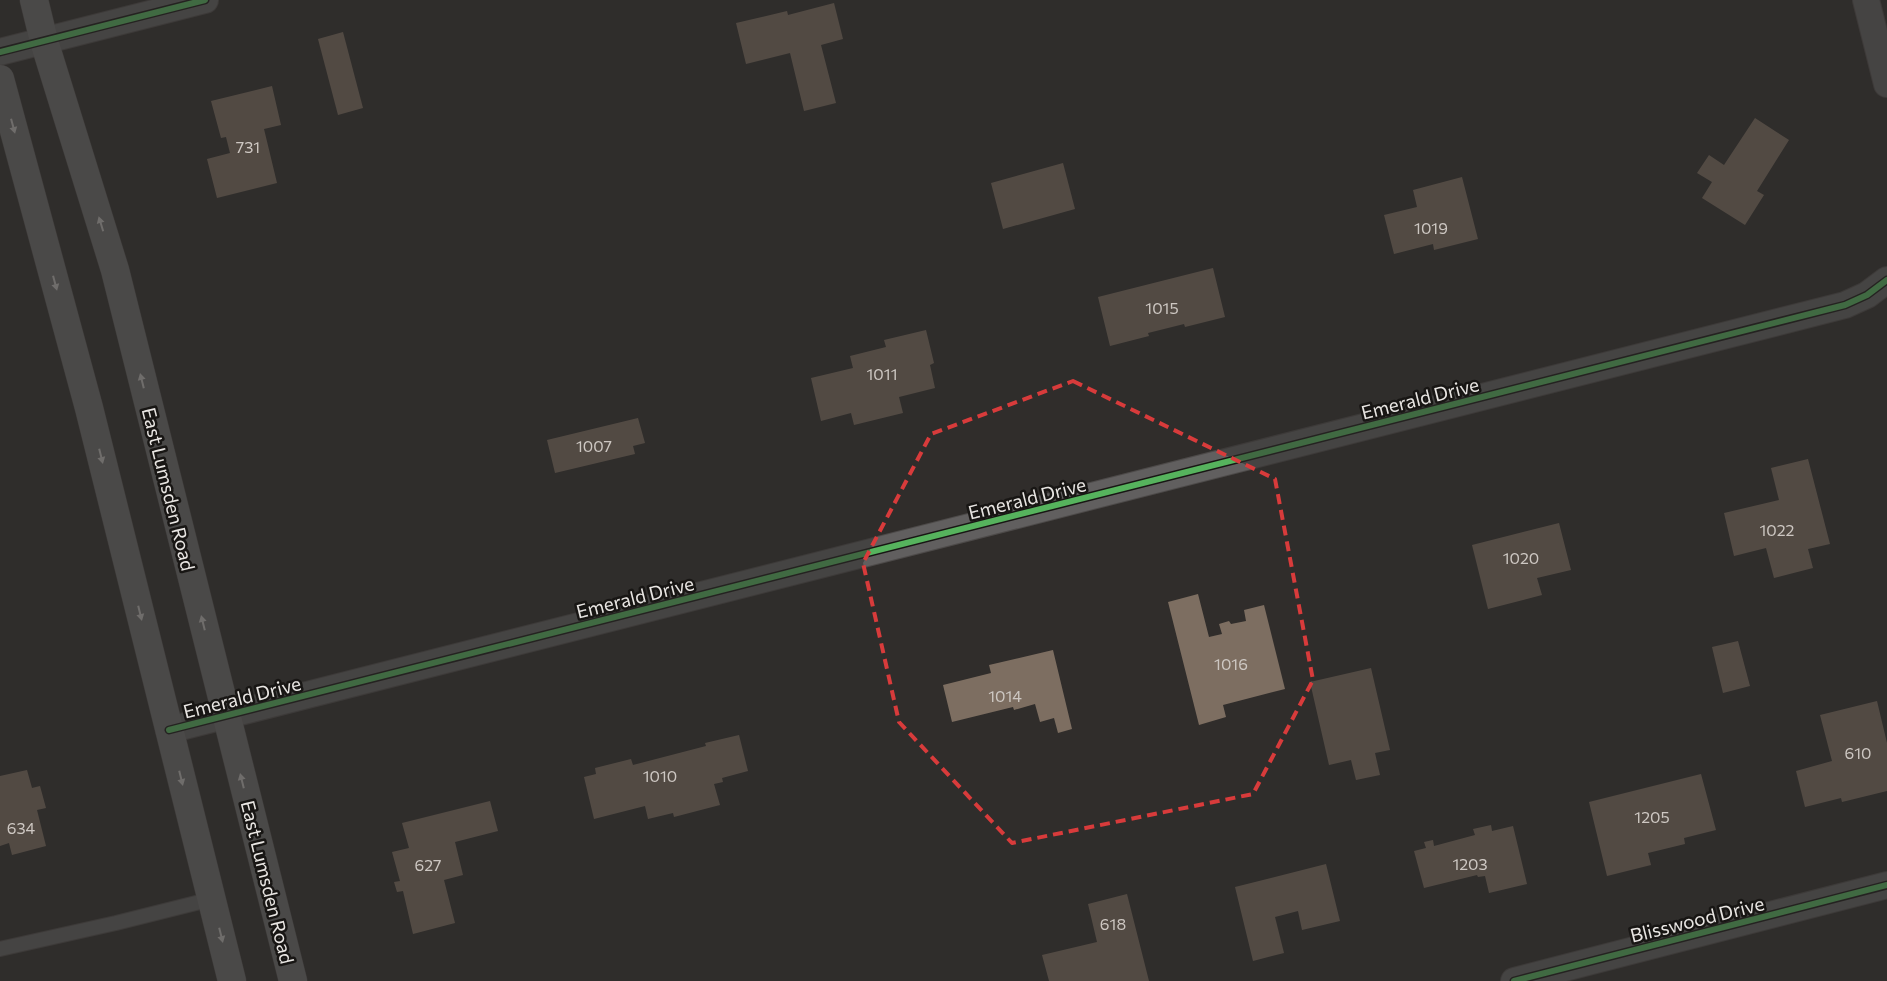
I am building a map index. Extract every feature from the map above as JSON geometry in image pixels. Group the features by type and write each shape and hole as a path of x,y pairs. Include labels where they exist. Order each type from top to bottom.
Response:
{"main road":[{"name":"East Lumsden Road","path":"34,0 44,41 115,270 293,981"},
{"path":"0,79 89,408 232,981"}],"street":[{"path":"0,52 205,0"},
{"path":"1866,0 1887,84"},
{"name":"Emerald Drive","path":"169,730 1845,305 1867,295 1887,280"},
{"name":"Blisswood Drive","path":"1514,981 1887,886"}],"lane":[{"path":"0,949 106,926 212,899"}],"highlighted area":[{"path":"1073,381 1275,479 1313,680 1253,794 1012,843 899,722 863,563 931,434"}],"building":[{"path":"834,3 843,39 821,45 836,103 804,111 790,53 746,64 736,23 787,11 788,15"},
{"path":"343,32 363,108 338,115 318,39"},
{"path":"272,86 281,125 264,129 277,183 217,198 207,159 230,153 226,137 221,138 211,101"},
{"path":"1755,118 1789,140 1757,191 1764,195 1745,225 1702,198 1712,182 1697,173 1709,155 1724,165"},
{"path":"1063,163 1075,209 1003,229 991,183"},
{"path":"1462,177 1478,239 1434,250 1433,244 1394,254 1384,215 1417,207 1413,190"},
{"path":"1213,268 1225,317 1185,327 1184,324 1148,333 1149,336 1110,346 1098,297"},
{"path":"926,330 934,363 930,365 935,388 899,397 903,413 854,425 851,413 821,421 811,378 853,368 850,356 886,347 884,340"},
{"path":"638,418 645,443 633,446 635,454 555,473 547,440"},
{"path":"1808,459 1830,544 1808,549 1813,568 1774,578 1766,548 1734,556 1724,513 1779,500 1771,468"},
{"path":"1559,523 1571,570 1537,578 1542,595 1488,609 1472,545"},
{"path":"1198,594 1209,637 1222,634 1219,624 1229,621 1231,624 1246,621 1244,610 1264,605 1285,689 1223,705 1226,717 1199,725 1168,602"},
{"path":"1738,641 1750,686 1723,693 1712,647"},
{"path":"1053,650 1072,729 1058,733 1054,718 1040,722 1035,704 1014,710 1013,707 952,722 943,685 991,673 989,665"},
{"path":"1371,668 1390,750 1375,753 1380,775 1356,780 1351,760 1329,765 1310,682"},
{"path":"1877,701 1887,743 1887,791 1842,802 1841,798 1805,807 1796,771 1832,761 1820,715"},
{"path":"739,735 748,771 722,778 723,782 714,784 720,805 674,817 673,813 648,819 645,806 594,819 584,777 596,774 595,768 631,759 633,765 706,746 705,743"},
{"path":"27,770 32,788 40,786 46,808 37,810 46,846 12,855 9,843 0,846 0,776"},
{"path":"1701,774 1716,830 1684,838 1685,844 1648,853 1651,865 1607,876 1589,802"},
{"path":"490,801 498,831 455,842 463,875 444,880 455,923 413,934 403,891 397,892 394,882 400,881 392,852 409,848 402,823"},
{"path":"1491,825 1492,831 1513,826 1527,884 1489,893 1485,876 1478,877 1477,875 1424,888 1414,851 1426,848 1424,842 1433,840 1434,846 1475,835 1473,829"},
{"path":"1326,864 1340,921 1302,930 1298,911 1275,917 1284,953 1253,961 1235,887"},
{"path":"1127,894 1149,981 1049,981 1042,955 1097,942 1088,904"}],"cycle path":[{"path":"0,52 205,0"},
{"path":"169,730 1845,305 1867,295 1887,280"},
{"path":"1514,981 1887,885"}]}
